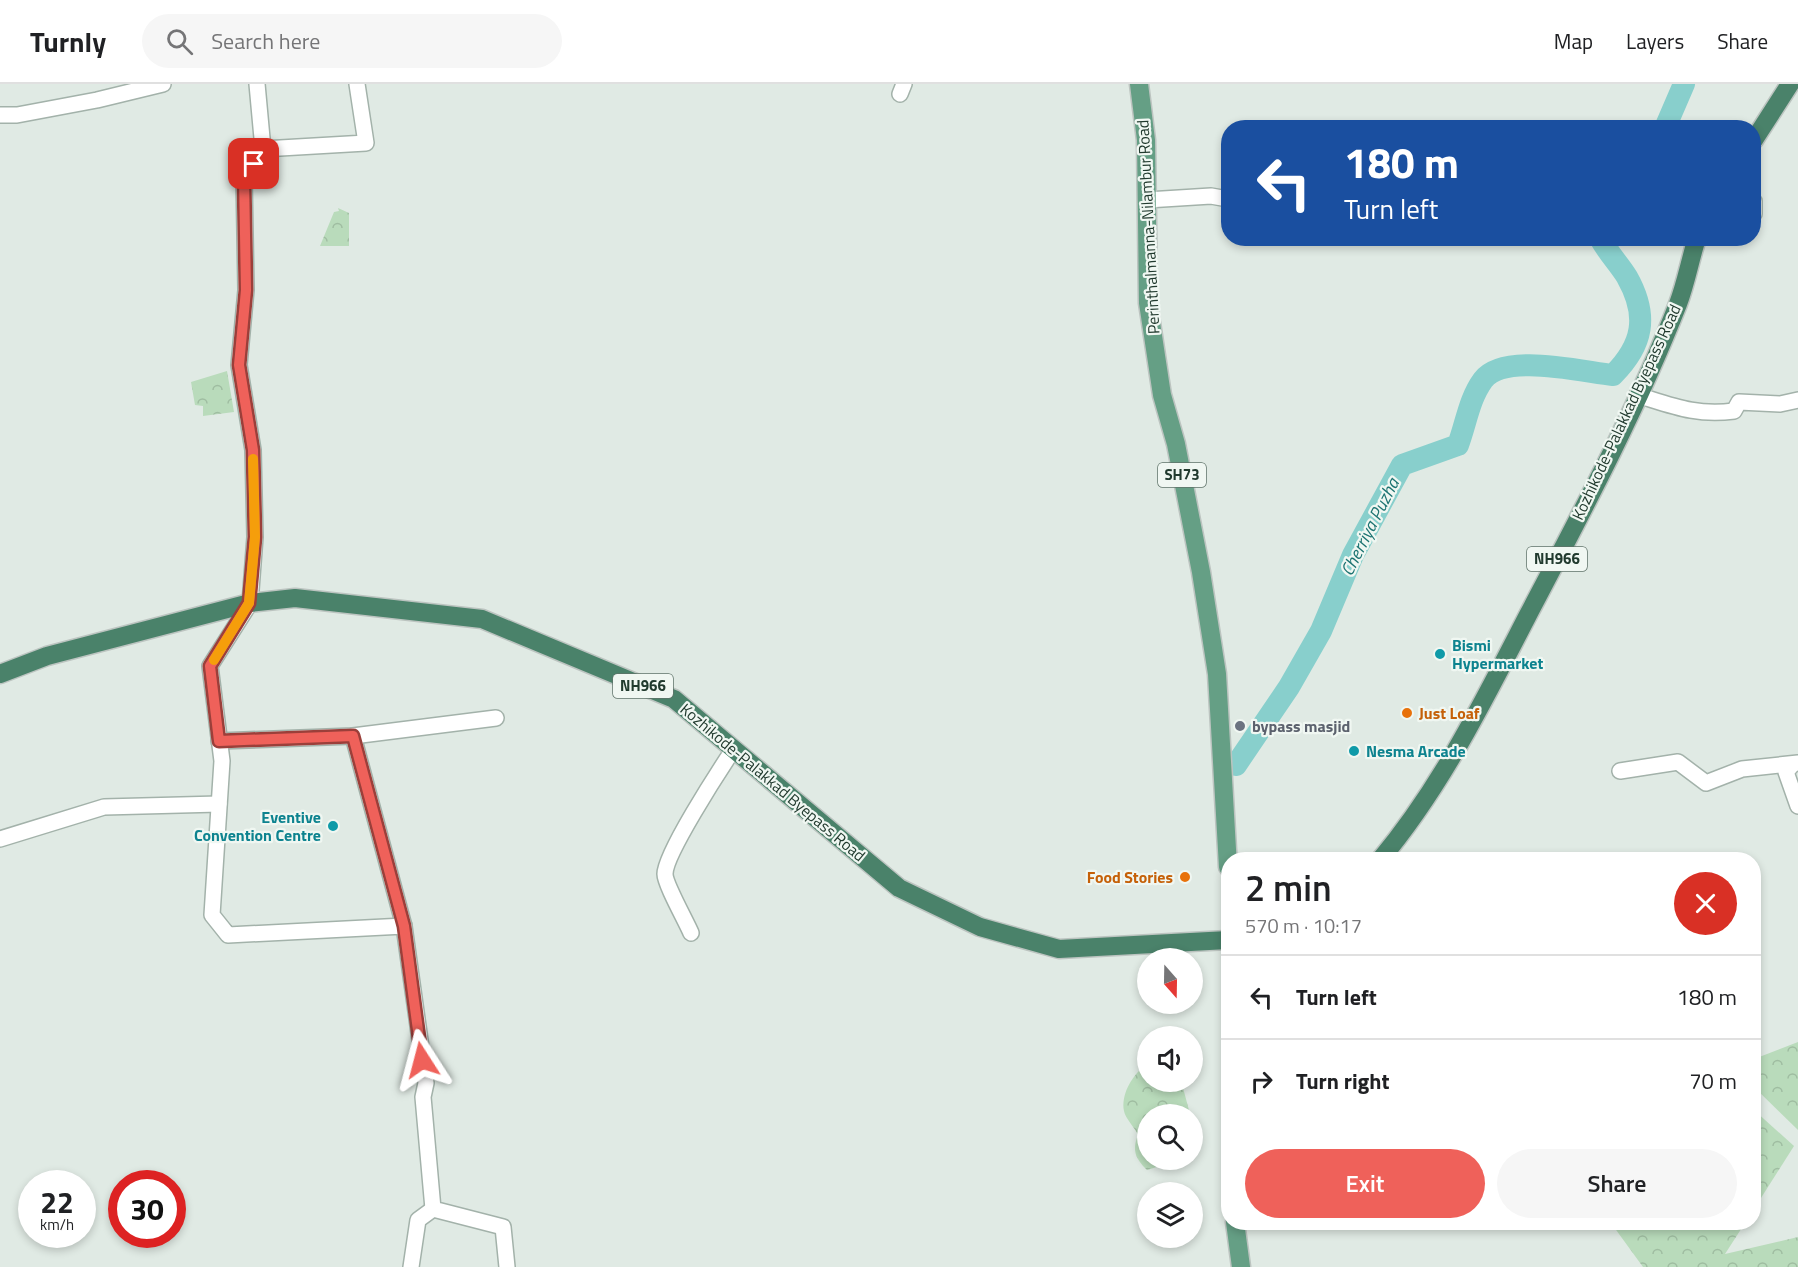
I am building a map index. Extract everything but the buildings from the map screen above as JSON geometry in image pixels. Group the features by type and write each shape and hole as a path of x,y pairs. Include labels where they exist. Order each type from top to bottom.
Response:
{"highway":[{"path":"1761,129 1790,84"},
{"name":"Kozhikode-Palakkad Byepass Road","path":"1386,852 1422,807 1465,734 1562,551 1679,302 1695,246"},
{"name":"Kozhikode-Palakkad Byepass Road","path":"0,674 47,656 249,603 295,598 482,619 674,699 899,888 980,927 1059,949 1221,940"}],"main road":[{"name":"Perinthalmanna-Nilambur Road","path":"1139,84 1146,140 1148,303 1154,347 1201,572 1217,674 1227,852"},
{"path":"1236,1230 1241,1267"}],"street":[{"path":"0,116 97,100 164,84"},
{"path":"257,84 263,149 244,178 246,290 239,365 253,450 255,537 249,603 210,666 222,761 212,915 228,935 404,926"},
{"path":"263,149 366,143 357,84"},
{"path":"1147,200 1211,196 1221,198"},
{"path":"1637,395 1684,411 1715,413 1734,411 1739,402 1780,404 1798,400"},
{"path":"219,741 353,736 496,718"},
{"path":"353,736 404,926 426,1083 423,1097 432,1209"},
{"path":"691,933 665,875 672,849 683,835 733,750"},
{"path":"1620,771 1678,762 1706,783 1742,769 1795,764"},
{"path":"1795,764 1786,772 1798,806"},
{"path":"0,839 104,807 219,804"},
{"path":"411,1267 418,1220 432,1209"},
{"path":"432,1209 503,1227 507,1267"}],"green space":[{"path":"338,208 349,213 349,246 320,246 334,212 339,211"},
{"path":"227,371 234,412 203,416 203,406 195,405 191,382"},
{"path":"1798,1042 1798,1130 1761,1094 1761,1056"},
{"path":"1137,1074 1137,1092 1184,1092 1187,1104 1137,1104 1137,1134 1126,1117 1123,1105 1128,1087"},
{"path":"1761,1116 1794,1146 1761,1198"},
{"path":"1616,1230 1740,1230 1725,1254 1798,1237 1798,1267 1643,1267"}],"waterway":[{"name":"Cherriya Puzha","path":"1668,120 1684,84"},
{"name":"Cherriya Puzha","path":"1236,765 1289,687 1321,631 1353,555 1402,465 1458,445 1471,403 1483,380 1493,372 1525,365 1613,375 1631,353 1640,329 1638,305 1627,277 1604,246"}],"slow traffic":[{"path":"214,660 249,603 255,537 253,459"}],"place":[{"name":"Bismi Hypermarket","path":"1440,654"},
{"name":"Just Loaf","path":"1407,713"},
{"name":"bypass masjid","path":"1240,726"},
{"name":"Nesma Arcade","path":"1354,751"},
{"name":"Eventive Convention Centre","path":"333,826"},
{"name":"Food Stories","path":"1185,877"}],"route":[{"path":"254,164 244,178 246,290 239,365 253,450 255,537 249,603 210,666 219,741 353,736 404,926 422,1060"}]}
